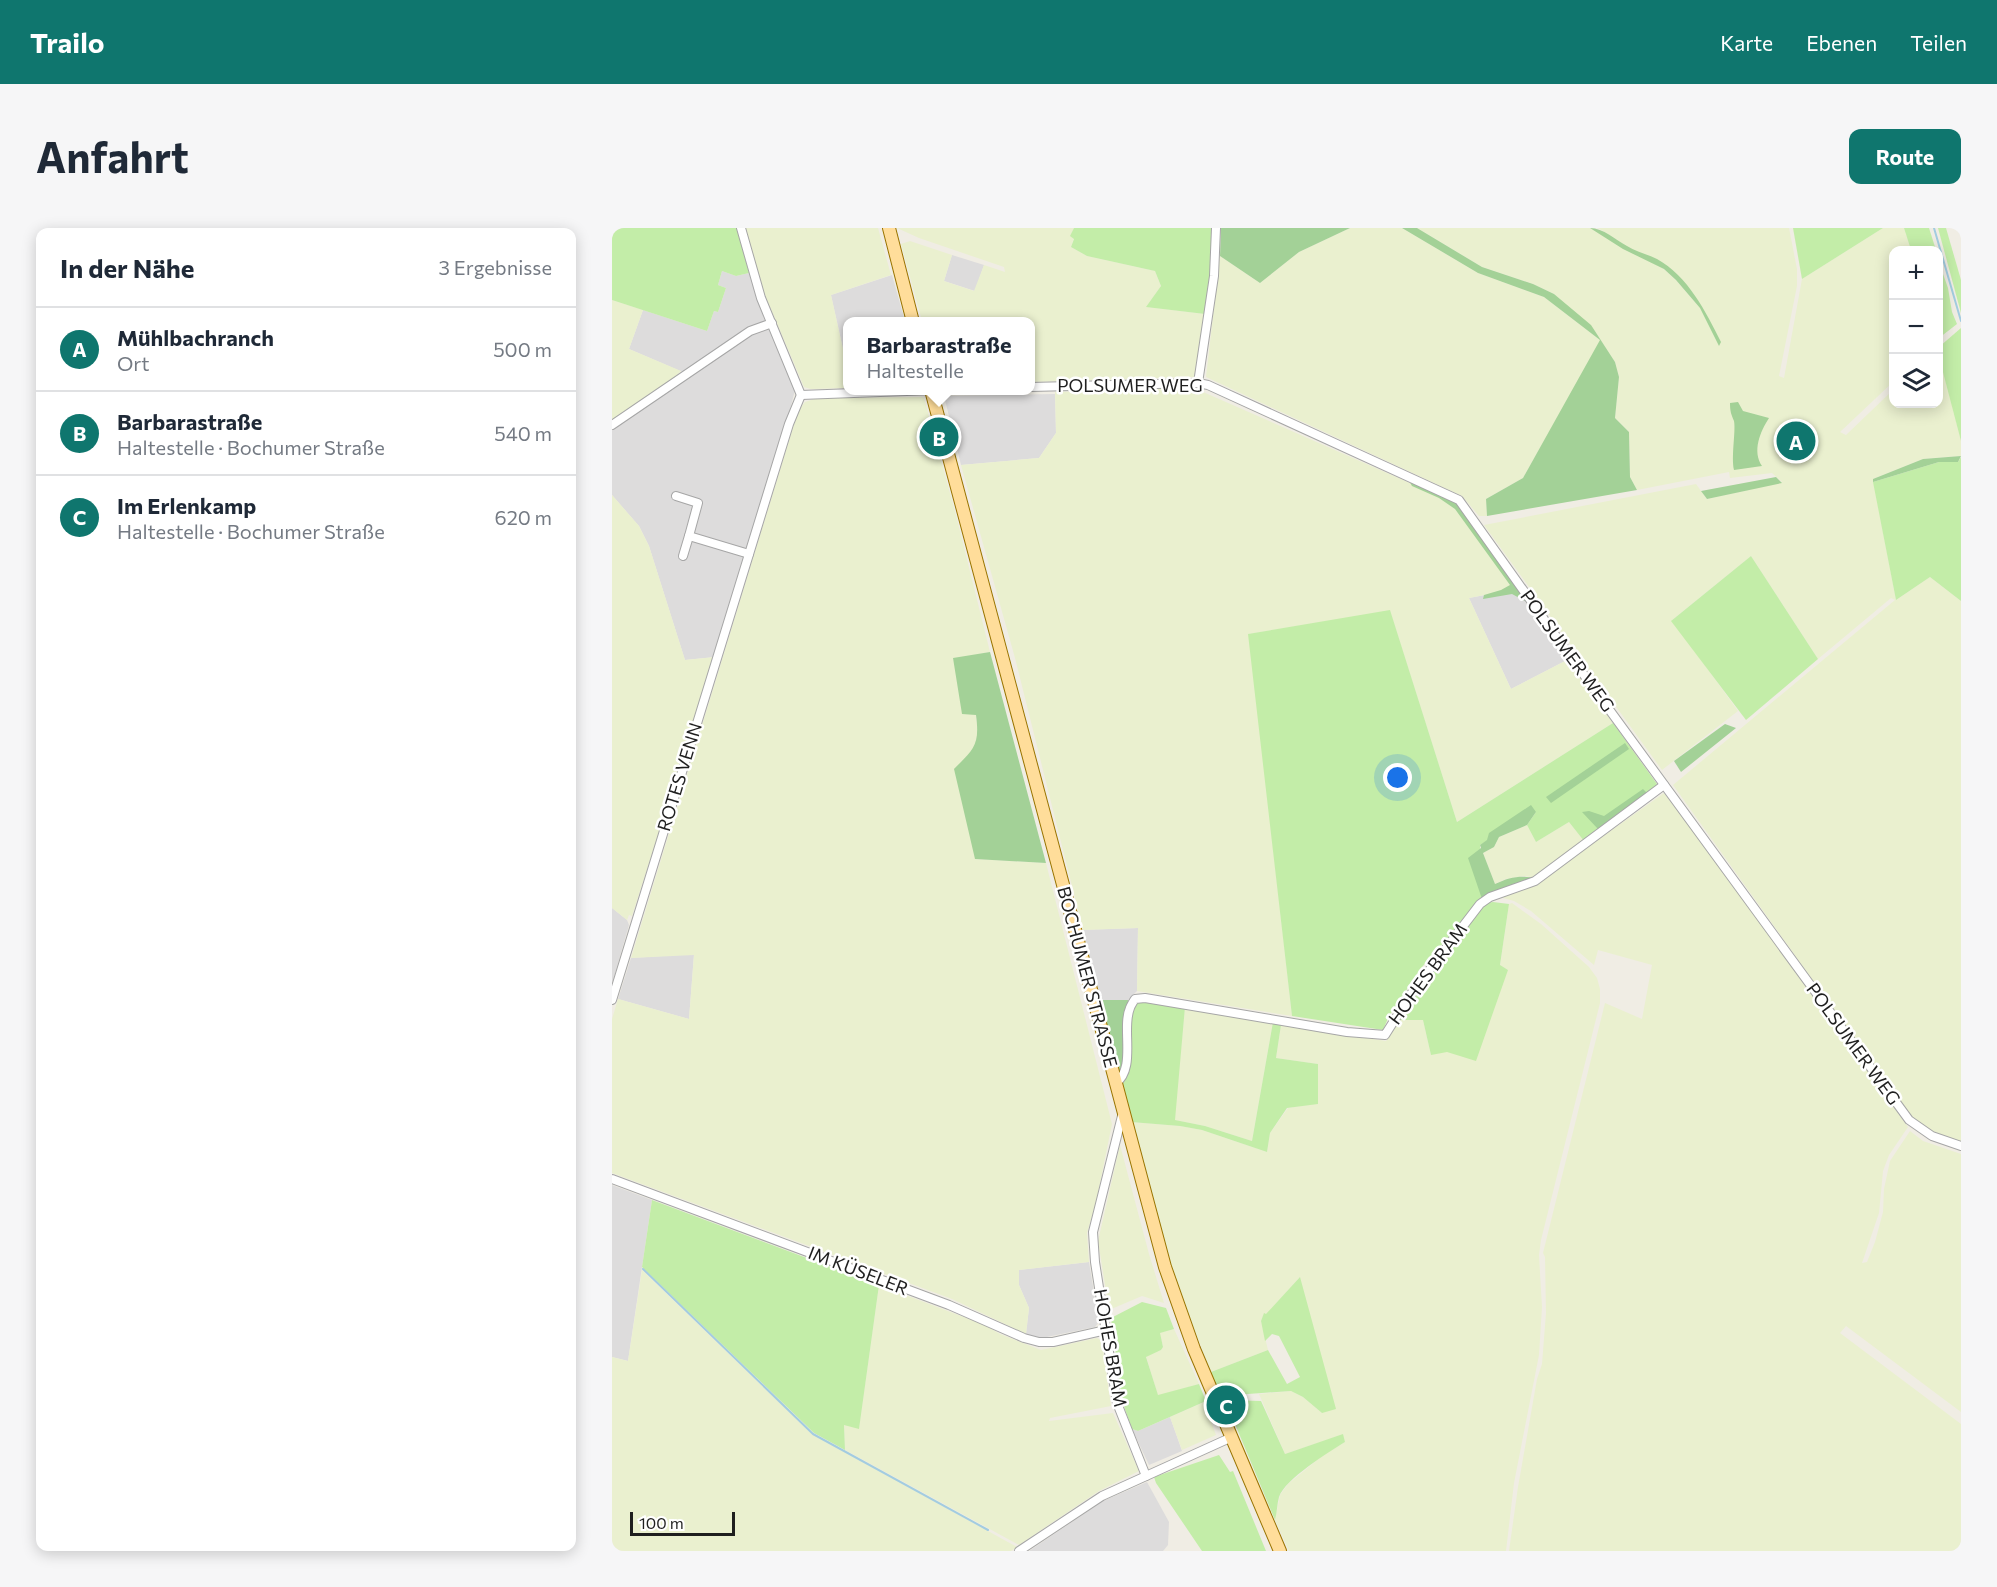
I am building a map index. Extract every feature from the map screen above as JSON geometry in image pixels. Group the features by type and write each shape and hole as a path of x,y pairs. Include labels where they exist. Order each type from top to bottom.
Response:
{"main road":[{"path":"889,228 912,317"},
{"name":"BOCHUMER STRASSE","path":"933,395 1165,1267 1194,1348 1280,1551"}],"street":[{"path":"741,228 761,298 801,395 843,393"},
{"path":"1198,383 1214,276 1216,228"},
{"path":"612,425 750,331 772,323"},
{"name":"POLSUMER WEG","path":"1035,387 1198,383 1217,389 1459,500 1909,1120 1932,1136 1961,1146"},
{"name":"ROTES VENN","path":"612,1000 789,424 801,395"},
{"path":"676,496 698,503 682,556"},
{"path":"689,536 749,554"},
{"name":"HOHES BRAM","path":"1115,1084 1124,1072 1129,1008 1135,999 1144,998 1347,1032 1385,1035 1411,994 1480,904 1490,897 1535,881 1664,784"},
{"name":"HOHES BRAM","path":"1123,1111 1093,1232 1095,1262 1117,1403 1146,1476"},
{"name":"IM KÜSELER","path":"612,1179 949,1305 1024,1338 1039,1342 1053,1342 1107,1330"},
{"path":"1019,1551 1102,1496 1232,1437"}],"shaded area":[{"path":"952,255 984,265 975,291 944,281"},
{"path":"722,271 736,276 749,273 796,386 786,426 715,657 685,660 649,546 639,526 612,495 612,427 692,376 629,349 643,310 707,331 714,311 718,312 726,288 718,285"},
{"path":"892,275 904,317 843,317 843,349 831,295"},
{"path":"1055,394 1056,433 1039,458 961,465 944,396"},
{"path":"1516,589 1567,660 1511,689 1469,598"},
{"path":"612,908 627,920 629,925 612,984"},
{"path":"1138,928 1137,991 1128,1000 1098,1000 1079,930"},
{"path":"694,954 689,1019 618,999 631,958"},
{"path":"612,1185 652,1200 628,1361 612,1357"},
{"path":"1089,1262 1099,1322 1095,1327 1042,1338 1026,1334 1029,1308 1019,1285 1019,1270"},
{"path":"1170,1417 1182,1451 1149,1465 1132,1429 1138,1431"},
{"path":"1147,1482 1169,1522 1168,1545 1163,1551 1029,1551 1103,1501"}],"green space":[{"path":"612,228 737,228 749,273 736,276 722,271 718,285 726,288 718,312 714,311 707,331 612,300"},
{"path":"743,228 878,228 891,275 831,295 843,349 843,388 804,387 770,307 763,297"},
{"path":"897,228 1074,228 1071,247 1087,256 1155,271 1161,286 1147,307 1205,314 1194,377 1035,382 1035,317 921,317 901,244 910,241 952,255 944,281 974,291 984,265 1005,272 1004,267 919,238"},
{"path":"1074,228 1212,228 1212,273 1205,314 1146,307 1161,286 1155,271 1087,256 1071,247 1074,239 1070,236"},
{"path":"1221,228 1350,228 1299,252 1260,283 1220,256"},
{"path":"1350,228 1402,228 1478,273 1544,297 1599,339 1554,294 1533,284 1482,267 1417,228 1590,228 1664,269 1698,306 1690,290 1671,270 1656,259 1634,251 1598,228 1789,228 1797,269 1797,286 1779,376 1784,378 1802,279 1883,228 1904,228 1910,246 1889,246 1889,386 1840,432 1846,435 1889,394 1889,408 1943,408 1943,369 1961,441 1961,456 1923,459 1873,479 1896,600 1930,577 1961,601 1961,1141 1936,1134 1915,1123 1673,785 1895,600 1891,598 1818,659 1751,556 1672,620 1738,711 1662,770 1484,525 1696,484 1707,499 1782,482 1772,473 1730,478 1729,472 1637,490 1630,477 1629,432 1615,418 1619,377 1615,362 1601,341 1523,478 1486,499 1487,516 1479,516 1462,496 1206,377 1220,256 1260,283 1299,252"},
{"path":"1402,228 1417,228 1482,267 1533,284 1554,294 1591,325 1615,362 1619,377 1615,418 1629,432 1630,477 1637,490 1487,516 1486,499 1523,478 1600,340 1544,297 1478,273"},
{"path":"1590,228 1605,232 1630,248 1657,259 1678,275 1702,307 1721,342 1719,346 1700,308 1664,269 1623,249"},
{"path":"1793,228 1883,228 1802,279"},
{"path":"1904,228 1929,228 1935,246 1910,246"},
{"path":"1938,228 1946,228 1961,280 1961,313 1943,246"},
{"path":"1943,274 1952,312 1957,324 1943,335"},
{"path":"612,300 643,310 629,349 681,371 612,421"},
{"path":"1961,328 1961,441 1943,372 1943,344"},
{"path":"1194,388 1453,502 1516,589 1469,598 1511,689 1567,660 1613,723 1457,822 1390,611 1249,634 1292,1016 1137,991 1138,928 1083,930 1015,658 961,465 1039,458 1056,433 1055,392"},
{"path":"922,397 956,515 990,652 953,659 976,715 978,733 974,750 975,859 1046,863 1112,1124 1096,1203 1087,1233 1089,1262 1019,1270 1019,1285 1029,1308 1026,1334 952,1299 612,1173 612,1019 618,999 689,1019 694,955 631,958 798,411 805,402 817,398"},
{"path":"1738,402 1743,411 1769,418 1760,435 1757,448 1762,466 1734,470 1734,421 1730,403"},
{"path":"1961,456 1958,462 1939,462 1873,482 1873,479 1923,459"},
{"path":"1961,457 1961,601 1930,577 1896,600 1873,482 1939,462 1958,462"},
{"path":"1776,477 1782,483 1707,499 1701,491"},
{"path":"1408,479 1461,506 1527,602 1512,594 1483,599 1484,595 1510,585 1455,509 1439,498 1412,486"},
{"path":"612,495 639,526 649,546 685,660 715,657 632,916 629,915 627,920 612,908"},
{"path":"1751,556 1818,659 1746,720 1671,621"},
{"path":"1390,610 1457,822 1613,723 1657,784 1656,788 1584,841 1569,822 1536,842 1527,825 1536,812 1480,845 1482,899 1422,967 1389,1016 1383,1030 1292,1016 1248,634"},
{"path":"990,652 1046,863 975,859 954,769 974,746 977,733 976,715 962,714 953,658"},
{"path":"1725,724 1736,728 1681,772 1674,761"},
{"path":"1625,743 1629,749 1551,803 1546,797"},
{"path":"1643,789 1647,793 1598,829 1582,812 1589,811 1604,816"},
{"path":"1664,793 1730,879 1908,1127 1889,1155 1883,1171 1879,1213 1862,1263 1867,1262 1875,1242 1883,1212 1884,1189 1890,1161 1910,1131 1923,1141 1961,1154 1961,1412 1846,1326 1840,1333 1961,1424 1961,1551 1509,1551 1537,1379 1542,1364 1546,1313 1543,1253 1605,1003 1642,1019 1652,965 1598,950 1594,965 1531,911 1514,901 1500,897 1536,884"},
{"path":"1531,805 1536,812 1527,825 1499,837 1494,847 1483,853 1495,884 1515,877 1536,878 1482,899 1468,858 1481,848 1480,845 1487,840 1489,833"},
{"path":"1569,822 1584,841 1536,878 1524,876 1506,879 1495,884 1483,853 1494,847 1499,837 1527,825 1536,842"},
{"path":"1486,903 1509,904 1500,965 1508,970 1476,1061 1447,1052 1431,1055 1423,1020 1399,1020 1475,913"},
{"path":"1512,903 1541,924 1589,967 1597,978 1600,1003 1541,1240 1539,1255 1542,1307 1539,1355 1514,1483 1506,1551 1289,1551 1275,1520 1280,1495 1288,1484 1322,1456 1345,1442 1342,1435 1285,1454 1259,1394 1291,1391 1303,1397 1322,1413 1299,1278 1266,1315 1264,1314 1261,1321 1268,1350 1211,1372 1168,1262 1131,1122 1202,1130 1267,1152 1270,1133 1288,1108 1318,1103 1318,1064 1276,1058 1281,1025 1386,1041 1399,1020 1423,1020 1431,1055 1508,970 1500,966 1509,904"},
{"path":"1098,1000 1128,1000 1124,1060 1119,1072"},
{"path":"1144,1000 1185,1007 1175,1120 1205,1126 1252,1141 1273,1022 1281,1025 1276,1058 1318,1064 1318,1104 1287,1108 1270,1133 1267,1152 1202,1130 1131,1122 1120,1084 1131,1009 1137,1002"},
{"path":"1185,1007 1273,1022 1252,1141 1205,1126 1174,1120"},
{"path":"1120,1145 1164,1303 1142,1296 1109,1310 1098,1241"},
{"path":"652,1200 879,1285 859,1429 844,1425 845,1450 814,1433 642,1267"},
{"path":"642,1270 812,1434 1017,1547 1011,1551 612,1551 612,1357 628,1361"},
{"path":"1300,1277 1336,1409 1322,1413 1303,1397 1291,1391 1220,1396 1211,1372 1268,1350 1287,1384 1300,1377 1279,1336 1272,1334 1265,1341 1261,1321 1264,1313 1266,1314"},
{"path":"879,1285 985,1325 1000,1334 1041,1350 1097,1338 1102,1341 1111,1406 1050,1418 1049,1421 1113,1413 1139,1471 1099,1491 1019,1545 845,1450 844,1424 859,1428"},
{"path":"1142,1302 1166,1308 1174,1329 1160,1333 1163,1347 1146,1357 1158,1395 1199,1384 1206,1401 1138,1431 1132,1429 1122,1401 1111,1318"},
{"path":"1174,1329 1199,1384 1158,1396 1146,1356 1161,1350 1163,1346 1159,1333"},
{"path":"1225,1400 1261,1401 1285,1454 1343,1434 1345,1442 1308,1466 1283,1490 1279,1497 1275,1520"},
{"path":"1204,1402 1216,1435 1182,1450 1170,1417"},
{"path":"1219,1455 1230,1472 1233,1471 1266,1551 1202,1551 1156,1483 1154,1477"}],"waterway":[{"path":"1934,228 1961,321"},
{"path":"643,1269 813,1434 988,1530"}],"place":[{"name":"Barbarastraße","path":"939,437"},
{"name":"Mühlbachranch","path":"1796,441"},
{"name":"Im Erlenkamp","path":"1226,1405"}]}
